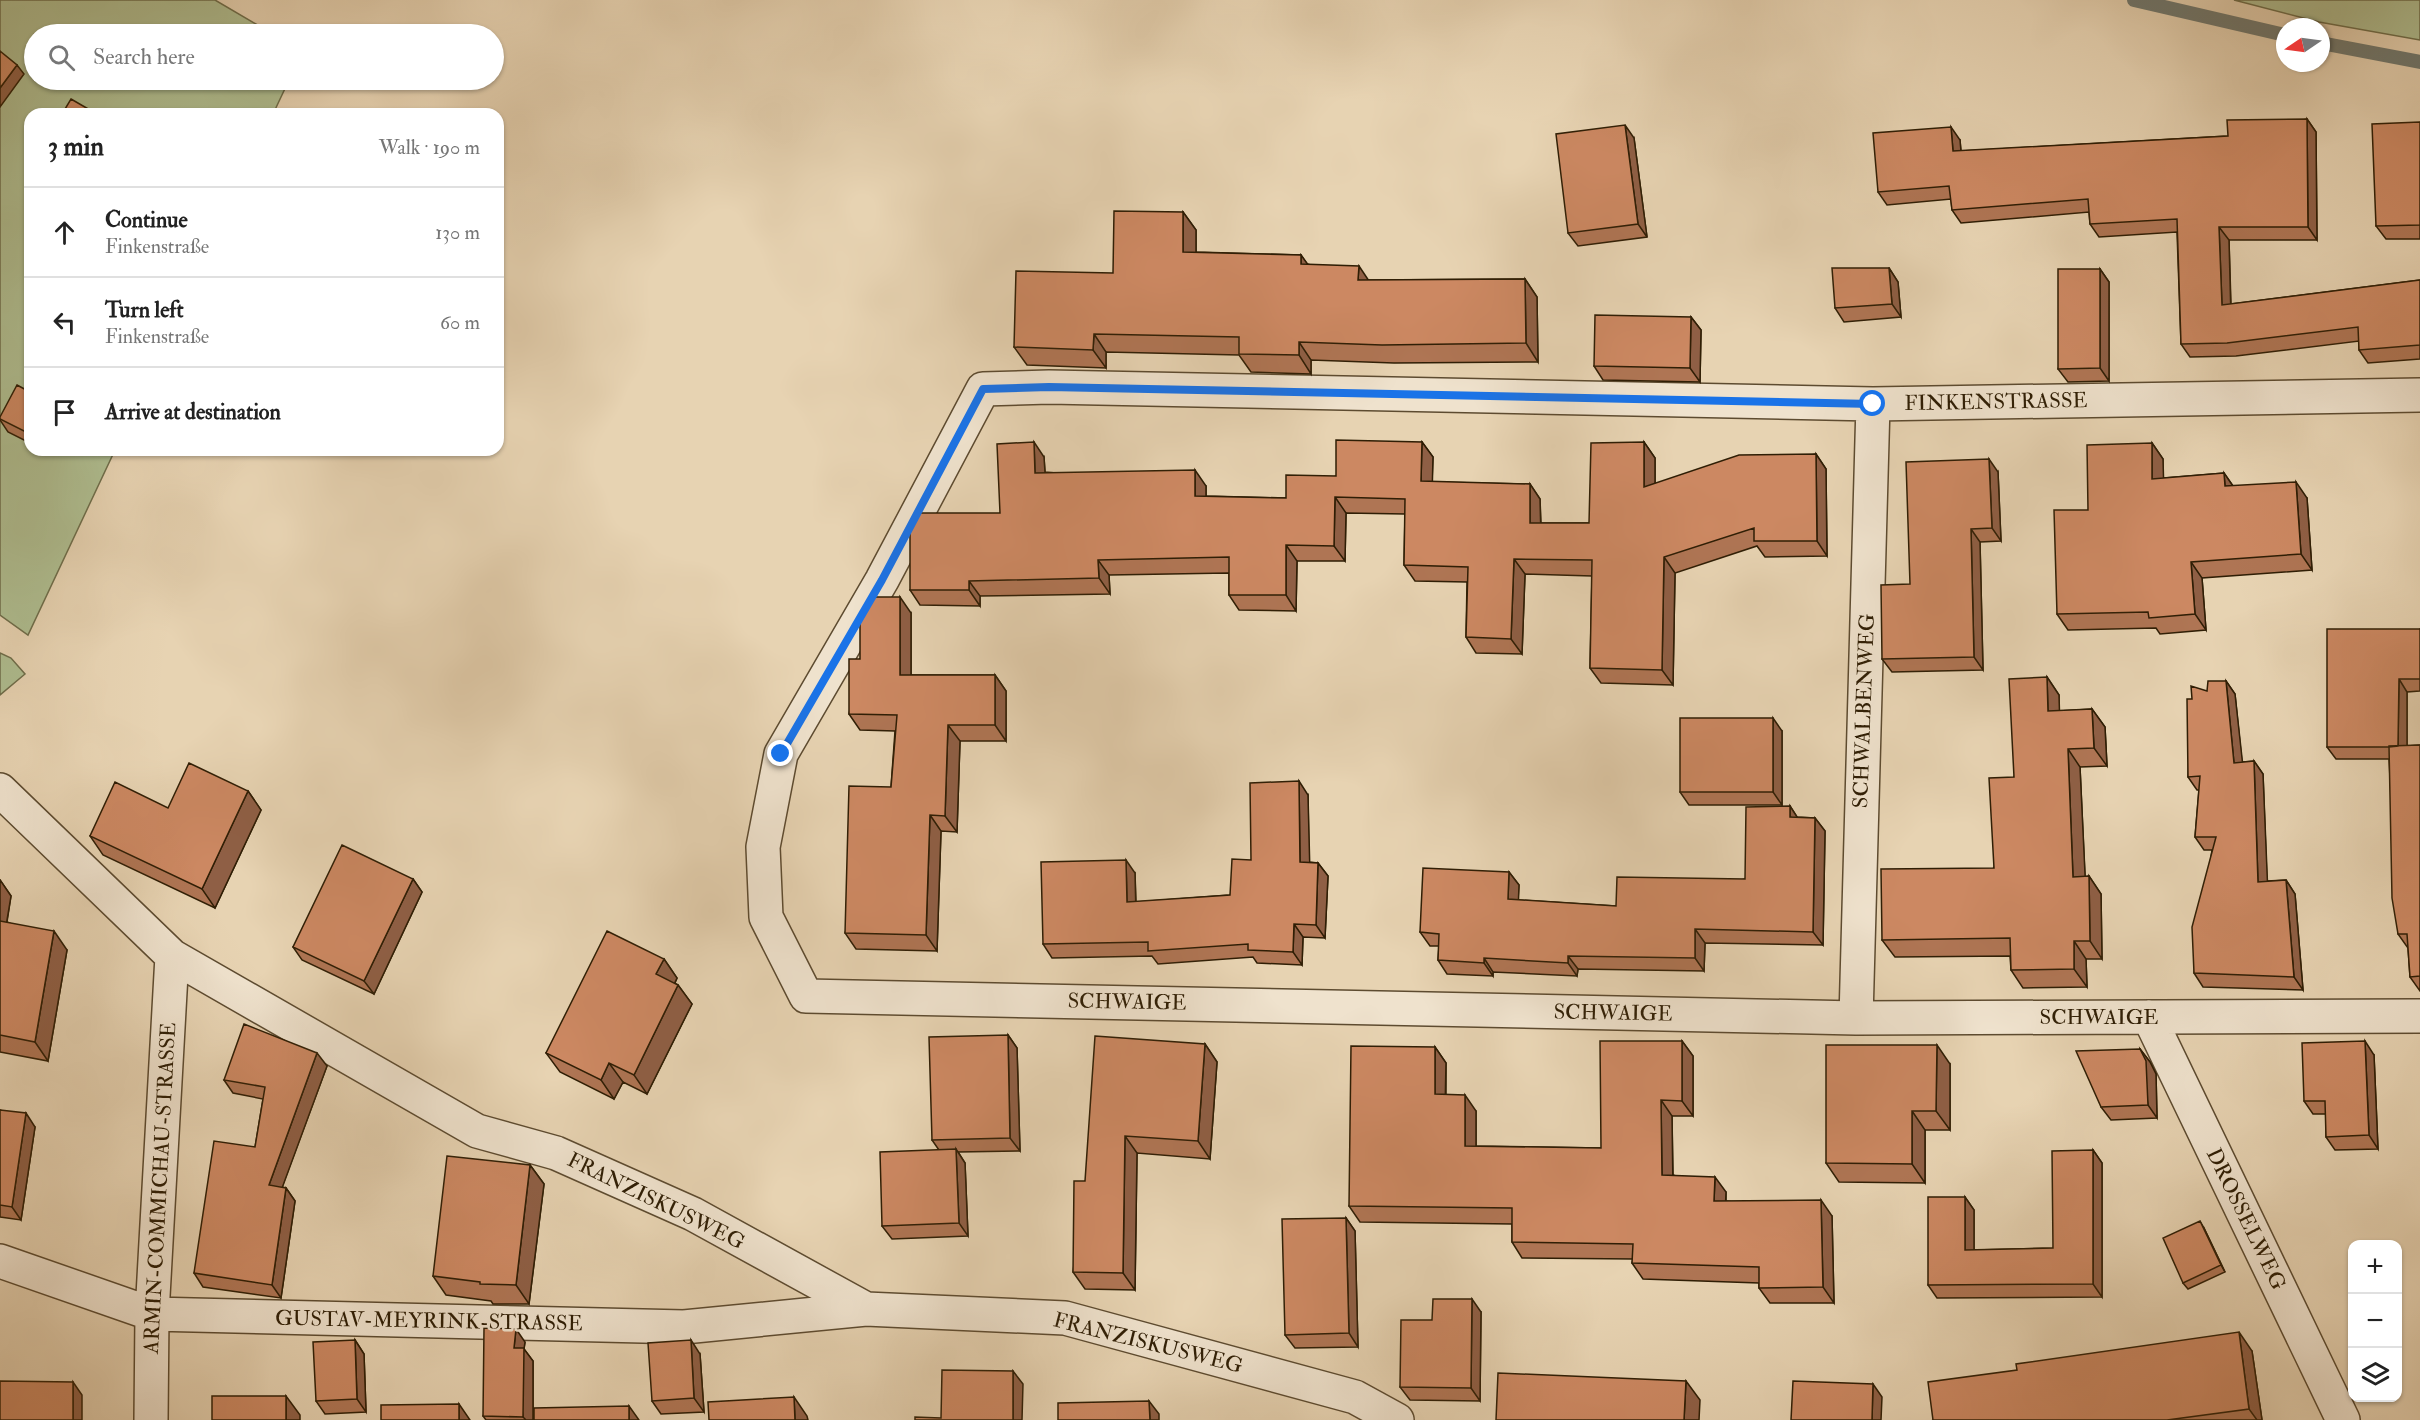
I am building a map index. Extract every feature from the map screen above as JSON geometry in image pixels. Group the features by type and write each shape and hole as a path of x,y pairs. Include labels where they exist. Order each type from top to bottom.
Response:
{"street":[{"name":"FINKENSTRASSE","path":"806,996 766,917 763,847 781,754 882,580 983,389 1049,387 1873,404 2420,395"},
{"name":"SCHWALBENWEG","path":"1856,1018 1873,404"},
{"name":"FRANZISKUSWEG","path":"0,790 172,956 477,1131 556,1152 693,1214 866,1309 1065,1318 1355,1397 1397,1420"},
{"name":"ARMIN-COMMICHAU-STRASSE","path":"151,1420 152,1314 172,956"},
{"name":"SCHWAIGE","path":"806,996 1856,1018 2420,1016"},
{"name":"DROSSELWEG","path":"2150,1017 2343,1420"},
{"name":"GUSTAV-MEYRINK-STRASSE","path":"0,1261 152,1314 684,1328 866,1309"}],"green space":[{"path":"0,0 215,0 256,24 24,24 24,90 284,90 276,108 24,108 24,456 112,456 28,635 0,615"},
{"path":"2234,0 2420,0 2420,40 2330,24 2330,18 2304,18"},
{"path":"0,653 11,658 25,674 0,695"}],"building":[{"path":"0,51 17,65 0,88"},
{"path":"71,99 87,108 66,108"},
{"path":"2307,119 2308,227 2219,227 2222,305 2420,280 2420,345 2359,350 2358,327 2227,343 2181,344 2177,219 2090,224 2088,199 1952,210 1949,186 1878,192 1873,133 1951,127 1953,151 2228,136 2227,120"},
{"path":"2420,122 2420,225 2376,226 2372,124"},
{"path":"1625,125 1638,224 1568,233 1556,134"},
{"path":"1114,211 1183,212 1183,252 1301,255 1301,264 1359,266 1358,280 1525,279 1526,343 1382,345 1299,342 1299,355 1239,354 1239,337 1094,334 1093,350 1014,347 1016,271 1113,273"},
{"path":"1832,268 1889,268 1892,304 1835,308"},
{"path":"2058,269 2100,269 2100,368 2058,369"},
{"path":"1595,315 1691,317 1690,368 1594,366"},
{"path":"17,385 24,389 24,431 0,417"},
{"path":"1336,440 1422,442 1421,481 1530,484 1530,523 1589,523 1591,443 1644,442 1644,487 1739,455 1816,454 1817,541 1754,541 1754,528 1664,557 1662,670 1590,668 1592,560 1514,559 1511,639 1466,637 1468,567 1404,565 1405,499 1335,497 1334,546 1286,545 1286,595 1229,595 1229,557 1098,560 1099,578 969,581 969,590 910,590 910,532 920,513 1000,513 997,444 1034,442 1035,473 1195,470 1195,496 1286,498 1286,475 1336,476"},
{"path":"2152,443 2152,479 2224,473 2225,486 2296,482 2301,554 2191,562 2195,614 2149,618 2148,612 2057,614 2054,510 2088,510 2087,445"},
{"path":"1989,459 1992,528 1971,529 1974,657 1882,659 1881,585 1910,584 1906,462"},
{"path":"873,597 900,597 900,675 995,675 995,725 948,725 945,816 930,815 926,935 845,933 849,786 891,787 897,715 849,714 849,659 860,659 860,620"},
{"path":"2327,629 2420,629 2420,679 2399,679 2398,746 2327,747"},
{"path":"2047,677 2048,711 2092,709 2094,748 2068,749 2073,877 2089,876 2090,941 2074,941 2074,969 2011,970 2010,938 1882,940 1881,869 1994,868 1989,778 2014,777 2009,679"},
{"path":"2208,681 2226,681 2234,763 2254,761 2258,882 2286,880 2294,977 2194,973 2192,927 2216,837 2195,837 2200,776 2188,777 2187,699 2192,699 2191,686 2207,691"},
{"path":"1680,718 1773,718 1773,792 1680,792"},
{"path":"2420,745 2420,976 2410,977 2407,934 2398,934 2392,898 2389,746"},
{"path":"189,763 248,791 202,889 90,836 115,782 168,808"},
{"path":"1299,781 1300,862 1318,863 1316,925 1294,924 1293,952 1248,950 1248,944 1148,951 1148,942 1043,944 1041,862 1126,860 1127,902 1230,895 1232,859 1251,860 1250,783"},
{"path":"1790,806 1790,817 1815,818 1813,932 1695,929 1695,958 1568,956 1568,963 1484,958 1484,963 1438,960 1439,934 1420,932 1423,868 1509,872 1508,899 1616,906 1617,877 1745,879 1746,807"},
{"path":"342,845 413,879 364,981 293,947"},
{"path":"0,921 54,931 35,1042 0,1035"},
{"path":"607,931 664,959 656,974 678,985 634,1075 609,1063 601,1080 546,1053"},
{"path":"244,1024 317,1053 269,1185 286,1188 272,1285 194,1273 214,1141 255,1147 265,1087 224,1080"},
{"path":"1008,1035 1010,1138 932,1140 929,1037"},
{"path":"1095,1036 1205,1044 1198,1141 1125,1136 1123,1273 1073,1272 1074,1181 1085,1181"},
{"path":"1600,1041 1682,1041 1682,1101 1661,1100 1662,1175 1715,1177 1714,1201 1821,1200 1823,1287 1759,1288 1759,1267 1632,1263 1633,1244 1512,1242 1512,1208 1349,1206 1351,1046 1435,1047 1435,1094 1465,1095 1465,1146 1601,1148"},
{"path":"2365,1041 2369,1135 2326,1137 2325,1101 2304,1101 2302,1043"},
{"path":"1826,1045 1937,1045 1936,1111 1912,1111 1912,1164 1826,1163"},
{"path":"2140,1049 2146,1061 2148,1105 2101,1107 2076,1051"},
{"path":"0,1110 26,1113 12,1207 0,1205"},
{"path":"956,1149 959,1223 882,1226 880,1152"},
{"path":"2093,1150 2093,1284 1928,1285 1928,1197 1965,1197 1965,1250 2053,1248 2052,1151"},
{"path":"447,1156 530,1165 516,1285 480,1284 480,1282 433,1276"},
{"path":"1346,1218 1349,1333 1285,1335 1282,1219"},
{"path":"2200,1221 2221,1265 2183,1283 2163,1238"},
{"path":"1433,1299 1472,1299 1471,1388 1400,1387 1401,1320 1432,1320"},
{"path":"484,1328 516,1329 514,1348 524,1348 523,1417 483,1416"},
{"path":"2239,1332 2249,1409 2167,1420 1933,1420 1928,1382 2017,1370 2016,1364"},
{"path":"355,1340 357,1399 316,1401 313,1342"},
{"path":"691,1340 694,1398 652,1401 648,1343"},
{"path":"942,1370 1013,1371 1013,1420 915,1420 915,1417 941,1418"},
{"path":"1498,1373 1686,1381 1684,1420 1496,1420"},
{"path":"0,1381 73,1382 73,1420 0,1420"},
{"path":"1793,1381 1873,1384 1872,1420 1791,1420"},
{"path":"212,1396 286,1396 286,1420 212,1420"},
{"path":"794,1397 795,1420 709,1420 708,1402"},
{"path":"1149,1401 1150,1420 1058,1420 1058,1403"},
{"path":"459,1404 459,1420 381,1420 381,1405"},
{"path":"629,1406 629,1420 534,1420 534,1408"}],"waterway":[{"path":"2134,0 2276,33"},
{"path":"2330,45 2420,62"}],"route":[{"path":"781,754 882,580 983,389 1049,387 1873,404"}]}
